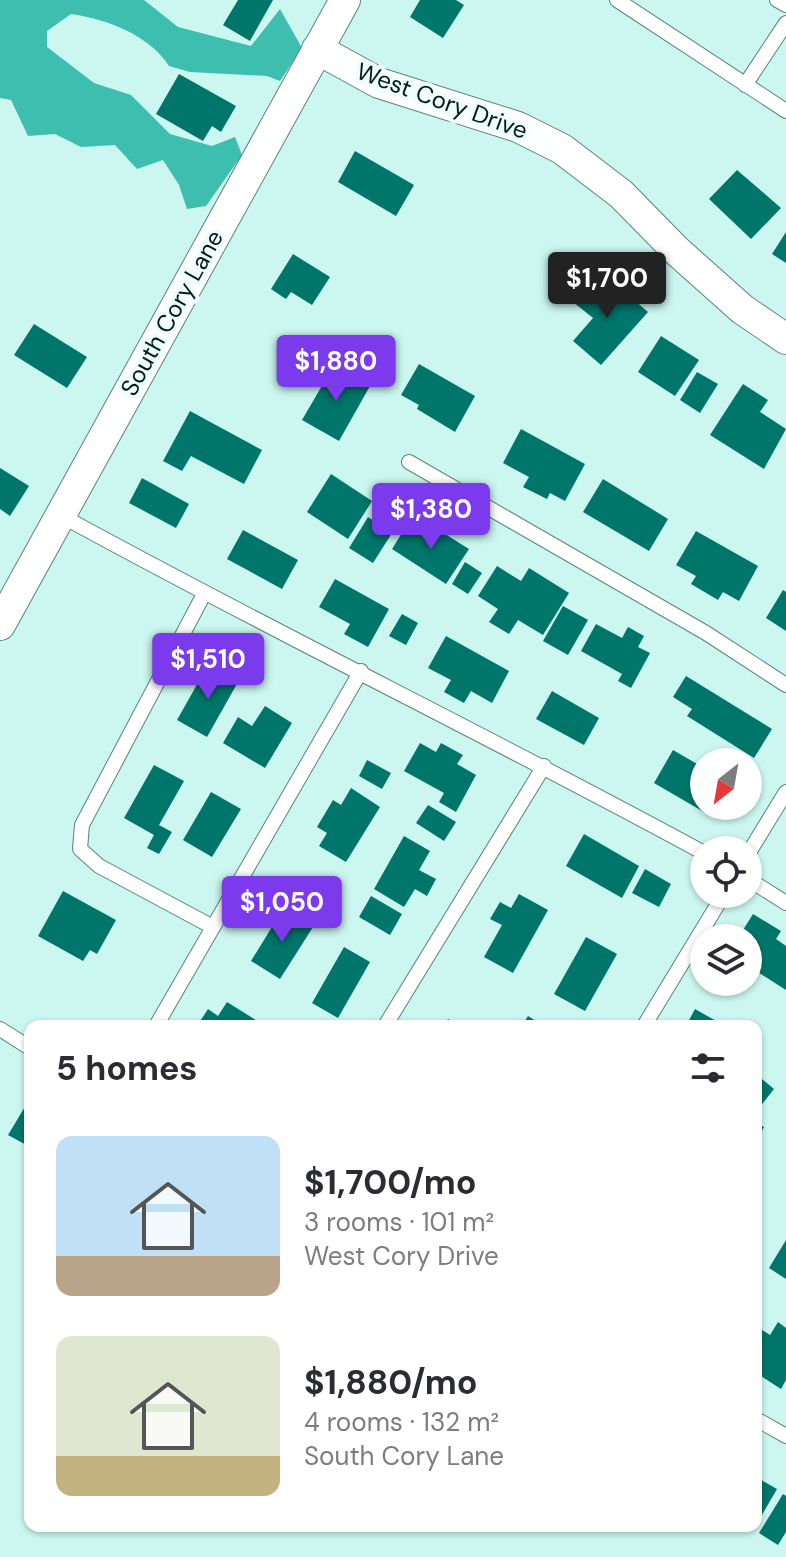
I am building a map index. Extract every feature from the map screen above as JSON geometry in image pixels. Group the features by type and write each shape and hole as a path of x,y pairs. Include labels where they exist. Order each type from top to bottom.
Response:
{"street":[{"name":"South Cory Lane","path":"0,625 345,0"},
{"name":"West Cory Drive","path":"317,49 379,83 518,127 562,149 621,194 742,309 786,339"}],"lane":[{"path":"617,0 786,111"},
{"path":"777,0 786,5"},
{"path":"745,85 786,23"},
{"path":"409,462 706,633 786,685"},
{"path":"60,515 204,594 361,671 690,845"},
{"path":"204,594 82,825 80,849 99,866 211,926"},
{"path":"159,1020 361,671"},
{"path":"389,1020 544,766"},
{"path":"759,836 786,792"},
{"path":"762,888 786,903"},
{"path":"648,1020 716,908"},
{"path":"0,1029 24,1044"},
{"path":"762,1422 786,1436"}],"green space":[{"path":"0,0 144,0 178,27 251,46 280,9 302,48 280,81 267,76 190,72 169,66 139,37 113,24 85,16 71,14 47,31 47,47 94,83 131,95 170,134 212,146 235,137 242,155 206,206 187,209 179,185 163,160 137,169 115,145 81,147 55,134 28,136 11,100 0,98"}],"building":[{"path":"238,0 273,0 250,41 223,25"},
{"path":"420,0 456,0 464,5 443,38 410,17"},
{"path":"179,74 236,106 221,132 212,126 203,141 156,114"},
{"path":"355,151 414,185 396,216 338,182"},
{"path":"737,170 781,208 751,239 709,199"},
{"path":"786,232 786,263 772,254"},
{"path":"293,254 330,277 312,305 291,292 286,299 271,289"},
{"path":"592,280 611,297 619,287 648,312 601,365 573,341 593,318 573,302"},
{"path":"34,324 87,357 67,388 14,355"},
{"path":"661,336 699,360 675,396 638,372"},
{"path":"368,340 392,365 371,384 348,359"},
{"path":"419,364 475,396 455,432 417,409 419,405 401,395"},
{"path":"334,365 370,386 339,441 302,420"},
{"path":"697,372 718,384 700,413 680,400"},
{"path":"743,384 768,400 760,412 786,429 764,469 710,435"},
{"path":"190,411 262,450 244,484 191,456 182,471 163,461"},
{"path":"521,429 585,464 565,501 550,493 547,499 523,487 529,477 503,463"},
{"path":"0,468 29,486 10,516 0,509"},
{"path":"331,474 372,501 348,539 307,512"},
{"path":"142,478 189,504 176,528 129,503"},
{"path":"603,479 668,519 649,551 583,512"},
{"path":"368,517 392,533 373,563 349,548"},
{"path":"410,520 434,535 437,529 469,549 446,584 392,549"},
{"path":"243,530 298,560 282,589 227,559"},
{"path":"696,531 758,566 739,601 723,592 718,600 691,584 696,576 676,565"},
{"path":"465,562 482,573 468,594 452,584"},
{"path":"497,566 521,581 529,568 569,593 543,635 518,620 509,634 489,622 498,609 478,596"},
{"path":"335,579 389,609 368,647 344,634 350,624 319,607"},
{"path":"783,590 786,592 786,631 766,618"},
{"path":"563,606 588,620 568,655 543,641"},
{"path":"402,614 418,623 406,645 389,636"},
{"path":"596,624 622,638 628,627 644,636 638,647 650,653 631,688 618,681 622,674 581,651"},
{"path":"446,636 509,671 492,703 471,691 464,703 444,692 451,680 428,668"},
{"path":"208,665 238,682 207,737 177,720"},
{"path":"686,676 772,729 760,748 738,748 687,716 692,709 673,697"},
{"path":"552,691 599,718 584,745 536,719"},
{"path":"265,706 292,723 265,768 223,743 238,717 252,726"},
{"path":"420,743 436,752 441,743 463,755 457,764 476,775 456,812 439,802 444,793 404,771"},
{"path":"673,750 690,760 690,804 654,783"},
{"path":"367,760 391,773 382,789 359,776"},
{"path":"154,765 184,781 159,825 172,832 159,854 147,848 154,835 124,818"},
{"path":"351,788 380,807 346,862 319,846 327,833 317,827 333,800 341,805"},
{"path":"211,792 241,809 212,857 183,840"},
{"path":"428,805 456,822 444,841 416,823"},
{"path":"584,834 639,866 622,898 566,866"},
{"path":"404,836 430,851 419,870 436,879 427,896 415,889 404,907 374,889"},
{"path":"645,869 671,884 659,907 632,893"},
{"path":"63,891 116,920 97,954 90,950 83,961 38,936"},
{"path":"519,894 548,910 513,973 484,957 502,925 490,919 500,902 511,908"},
{"path":"371,896 402,914 390,935 359,917"},
{"path":"283,909 313,927 280,979 251,961"},
{"path":"753,914 781,931 776,939 786,946 786,990 762,975 762,924 747,924"},
{"path":"586,937 617,954 585,1011 554,994"},
{"path":"344,947 370,962 338,1018 312,1003"},
{"path":"227,1002 256,1020 201,1020 208,1009 218,1016"},
{"path":"695,1009 714,1020 689,1020"},
{"path":"762,1079 774,1089 762,1104"},
{"path":"24,1108 24,1144 8,1135"},
{"path":"786,1240 786,1279 769,1268"},
{"path":"778,1322 786,1328 786,1380 781,1389 762,1377 762,1330 770,1335"},
{"path":"762,1480 777,1489 762,1515"},
{"path":"783,1494 786,1496 786,1532 778,1545 759,1533"}]}
